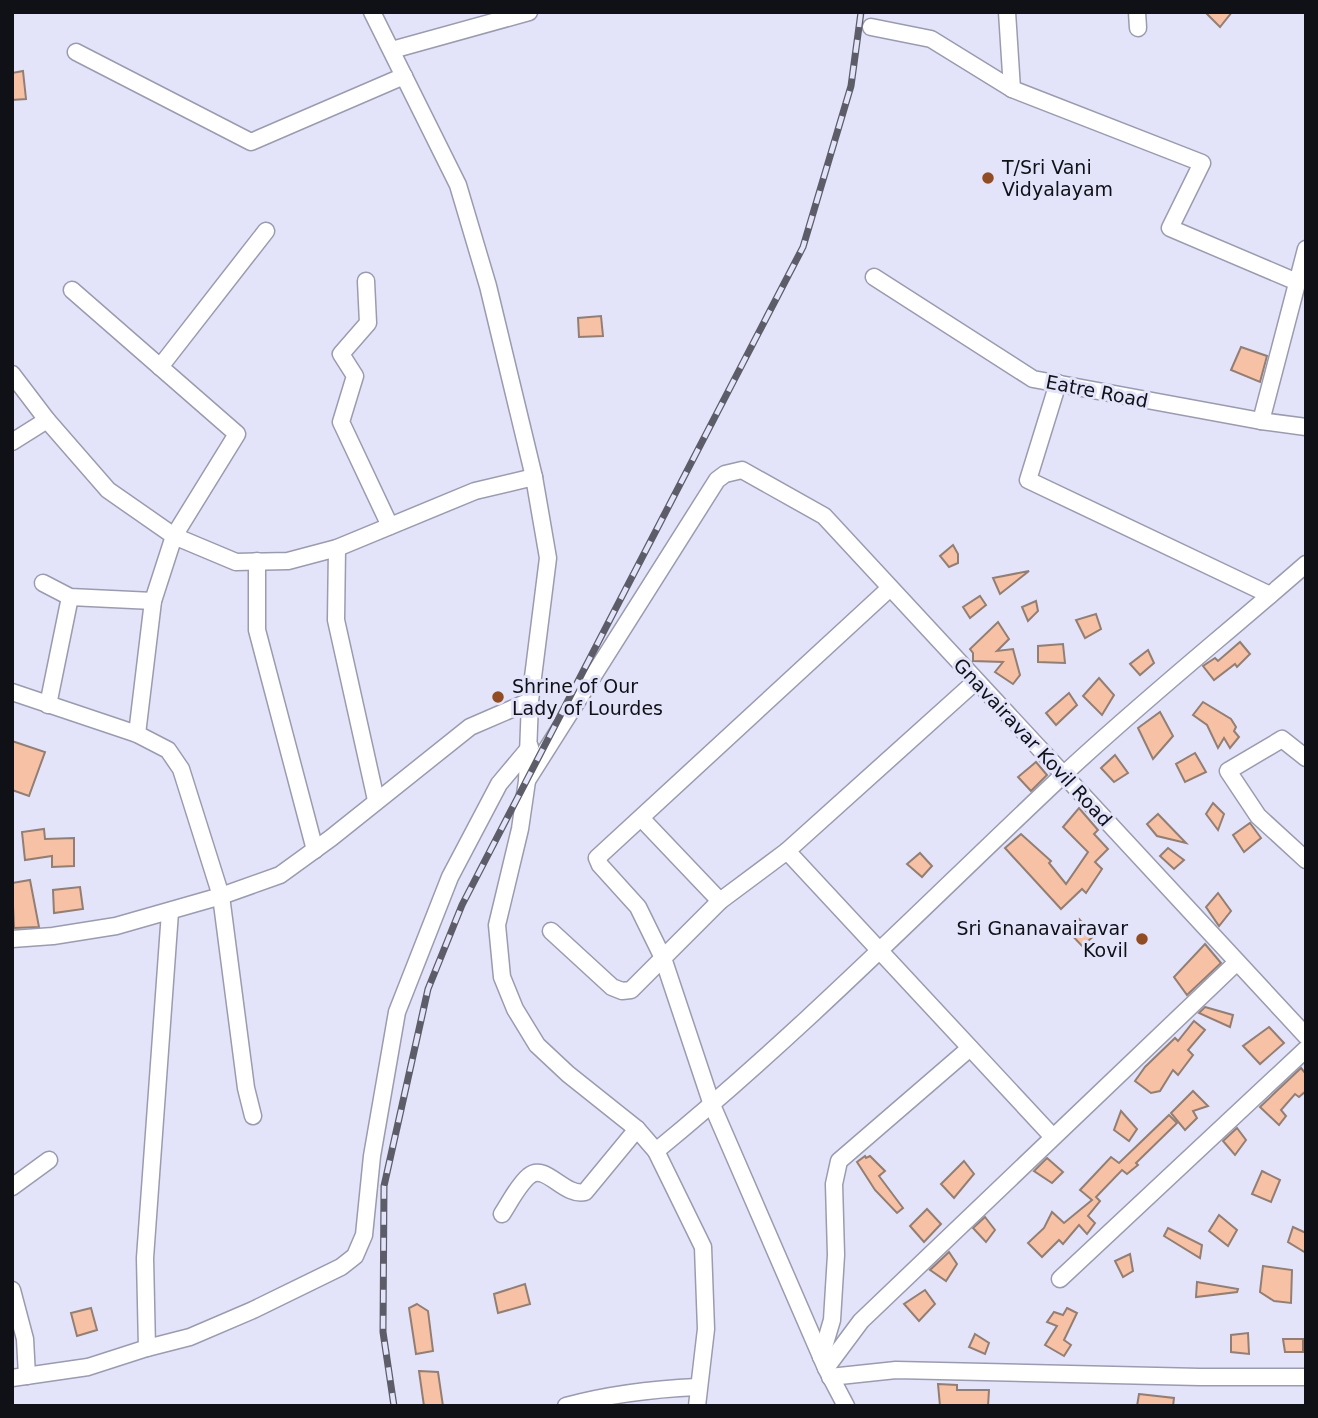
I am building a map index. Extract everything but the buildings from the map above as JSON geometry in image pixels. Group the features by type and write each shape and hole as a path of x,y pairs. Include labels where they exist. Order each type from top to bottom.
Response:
{"street":[{"path":"372,12 458,185 488,286 534,477 548,558 530,701 527,780 520,829 497,925 502,977 515,1009 537,1045 636,1129 656,1151 703,1247 705,1329 697,1406"},
{"path":"393,50 529,12"},
{"path":"1007,12 1012,89"},
{"path":"871,27 931,40 1012,89 1202,163 1170,229 1297,282"},
{"path":"76,52 251,142 404,76"},
{"path":"160,367 266,231"},
{"path":"1261,421 1306,250"},
{"name":"Eatre Road","path":"874,278 1033,379 1306,427"},
{"path":"366,281 368,323 341,354 355,376 341,422 390,526"},
{"path":"72,290 237,434 174,536 153,600 137,734"},
{"path":"12,374 47,420 108,490 174,536 236,562 288,561 337,548 475,491 534,477"},
{"path":"1058,383 1028,480 1270,595"},
{"path":"12,442 47,420"},
{"name":"Gnavairavar Kovil Road","path":"527,780 717,480 725,474 742,470 824,516 1306,1036"},
{"path":"337,548 336,620 376,800"},
{"path":"257,561 257,630 315,850"},
{"path":"656,1151 712,1105 880,951 1063,775 1306,564"},
{"path":"43,583 70,597 153,600"},
{"path":"846,1406 826,1367 712,1105 663,958 638,907 600,865 597,858 890,588"},
{"path":"48,705 70,597"},
{"path":"551,931 612,987 622,991 631,990 720,901 787,851 976,681"},
{"path":"12,692 137,734 168,750 181,769 221,896 246,1088 253,1116"},
{"path":"12,939 53,936 116,926 170,912 280,875 470,727 530,701"},
{"path":"1306,758 1282,739 1228,771 1258,816 1306,860"},
{"path":"12,1290 25,1339 20,1377 88,1367 190,1337 341,1267 355,1256 364,1235 372,1156 397,1012 450,877 499,784 530,747"},
{"path":"641,818 720,901"},
{"path":"787,851 1053,1137"},
{"path":"147,1348 145,1258 170,912"},
{"path":"826,1367 861,1321 1237,962"},
{"path":"826,1367 836,1255 834,1184 839,1161 970,1048"},
{"path":"1060,1279 1306,1049"},
{"path":"502,1214 529,1177 536,1172 544,1173 569,1191 585,1192 636,1129"},
{"path":"12,1187 49,1160"},
{"path":"826,1367 1187,1377 1306,1377"},
{"path":"566,1406 605,1395 649,1389 697,1387"}],"railway":[{"path":"394,1406 383,1332 384,1186 428,989 462,905 803,247 851,86 861,12"}],"place":[{"name":"T/Sri Vani Vidyalayam","path":"988,178"},
{"name":"Shrine of Our Lady of Lourdes","path":"498,697"},
{"name":"Sri Gnanavairavar Kovil","path":"1142,939"}]}
